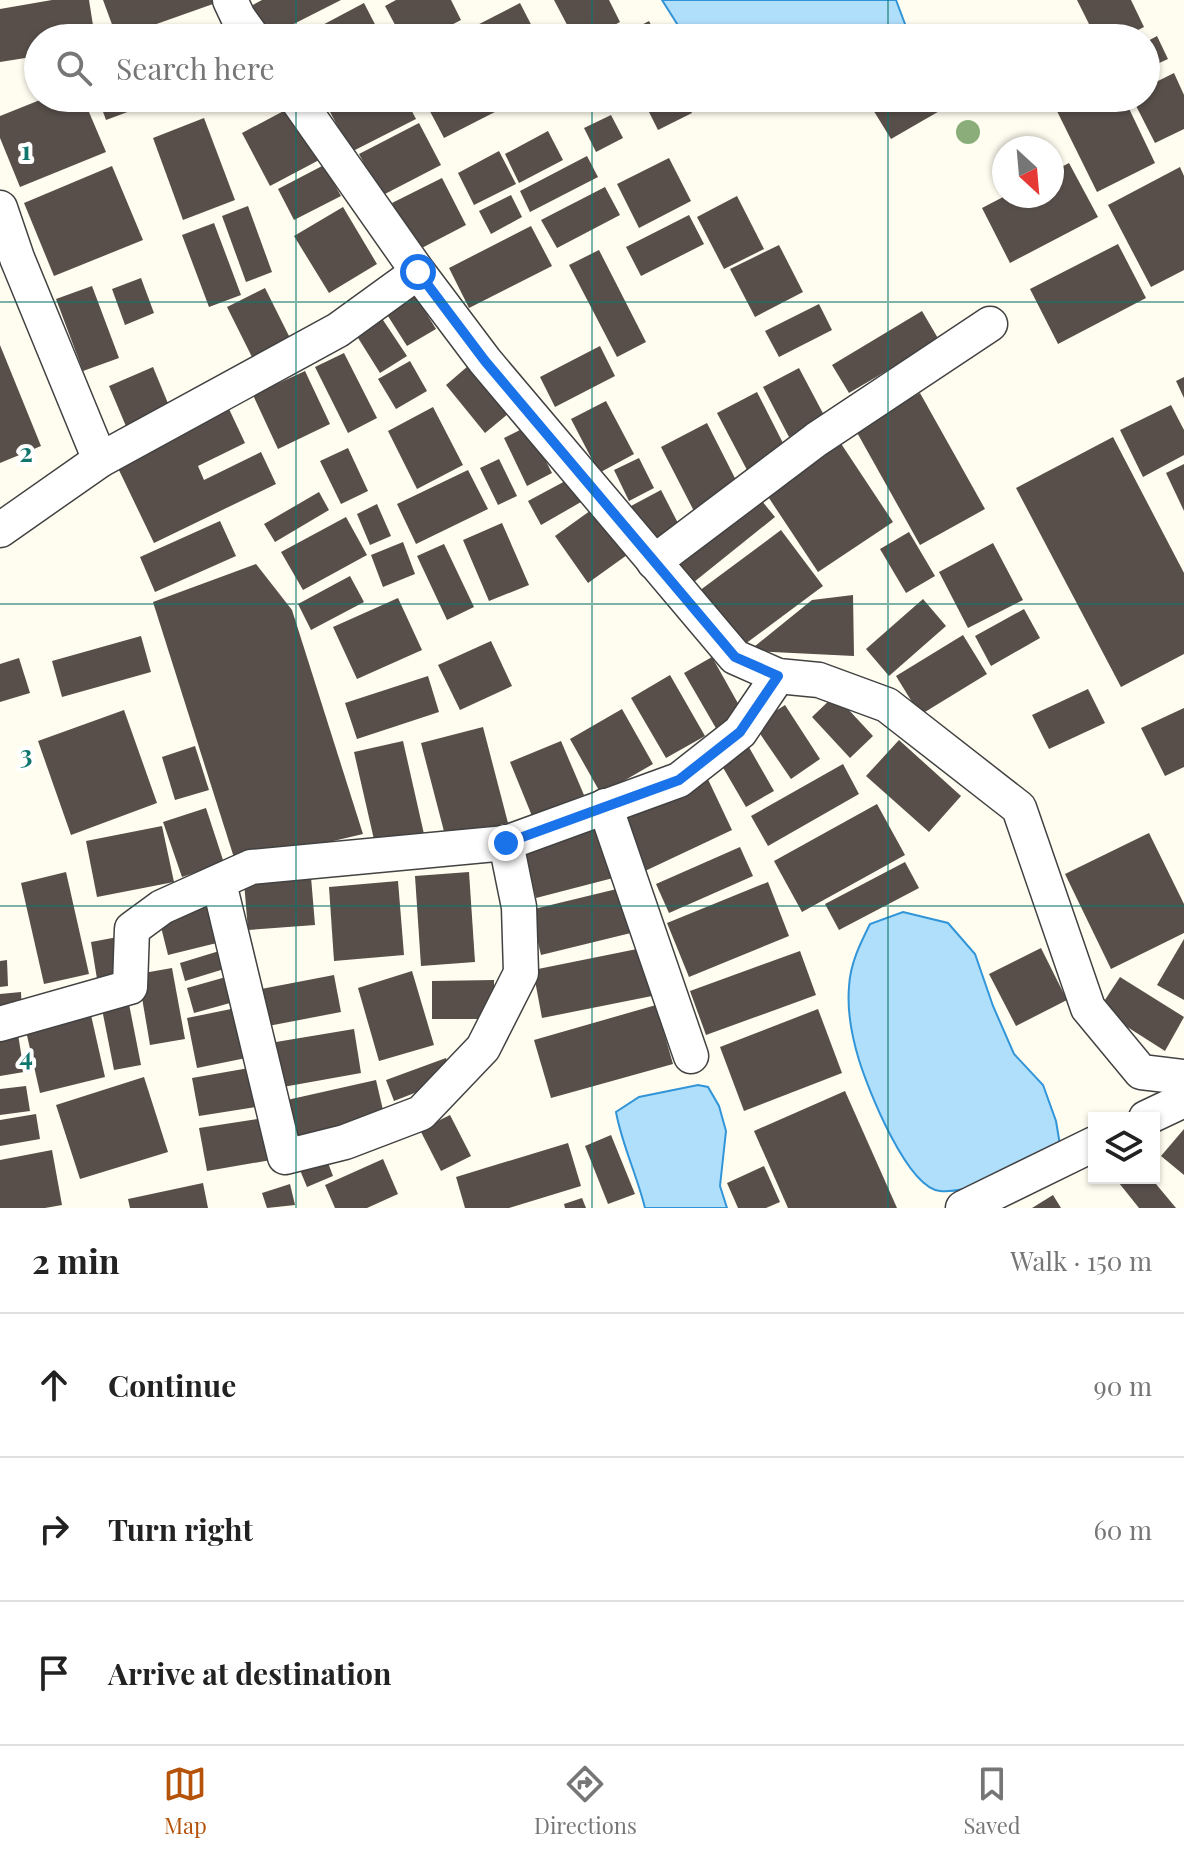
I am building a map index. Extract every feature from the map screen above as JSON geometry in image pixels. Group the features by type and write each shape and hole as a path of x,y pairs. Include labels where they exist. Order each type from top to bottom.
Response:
{"street":[{"path":"230,0 243,24"},
{"path":"306,112 485,361 735,657 778,676 819,680 887,705 1019,808 1088,1008 1141,1072 1184,1077"},
{"path":"0,208 100,460"},
{"path":"0,530 100,460 338,330 418,272"},
{"path":"654,562 817,439 990,324"},
{"path":"0,1024 130,987 132,929 162,907 251,867 506,843 679,780 740,732 778,676"},
{"path":"605,806 691,1056"},
{"path":"219,883 285,1157 345,1142 421,1113 483,1048 521,973 519,907 506,843"},
{"path":"1159,1112 1184,1100"},
{"path":"963,1208 1088,1147"}],"water":[{"path":"662,0 896,0 905,24 677,24"},
{"path":"903,912 948,923 975,954 1014,1054 1043,1085 1056,1121 1061,1151 1001,1177 954,1191 940,1191 927,1186 902,1156 880,1113 859,1060 849,996 853,962 870,924"},
{"path":"698,1085 708,1087 719,1106 726,1131 720,1186 727,1208 645,1208 616,1112 639,1097"}],"building":[{"path":"52,0 89,0 93,24 24,24 24,58 0,62 0,9"},
{"path":"103,0 212,0 213,4 157,24 112,24"},
{"path":"262,0 341,0 294,24 261,24 251,6"},
{"path":"396,0 451,0 461,20 453,24 395,24 385,6"},
{"path":"554,0 609,0 620,22 616,24 567,24"},
{"path":"1077,0 1131,0 1143,24 1089,24"},
{"path":"364,3 375,24 324,24"},
{"path":"520,3 531,24 479,24"},
{"path":"1160,42 1168,59 1160,63"},
{"path":"1174,73 1184,95 1184,129 1155,143 1139,112 1160,112 1160,80"},
{"path":"24,106 24,112 89,112 106,152 20,187 0,138 0,116"},
{"path":"103,112 127,112 106,120"},
{"path":"282,112 296,112 321,159 270,186 242,133"},
{"path":"330,112 412,112 416,119 351,152"},
{"path":"430,112 495,112 444,138"},
{"path":"649,112 692,112 692,113 658,130"},
{"path":"874,112 938,112 891,139"},
{"path":"1057,112 1131,112 1155,163 1097,192"},
{"path":"611,115 623,138 596,152 584,128"},
{"path":"204,118 235,200 183,220 153,138"},
{"path":"419,123 441,165 381,196 359,154"},
{"path":"548,131 563,160 519,183 505,154"},
{"path":"499,151 516,184 474,205 458,173"},
{"path":"587,156 598,177 530,212 520,191"},
{"path":"669,158 691,201 639,228 617,184"},
{"path":"1069,163 1098,217 1010,263 982,208 992,203 992,208 1064,208 1064,166"},
{"path":"324,165 341,196 294,220 278,189"},
{"path":"112,166 143,240 54,276 24,203"},
{"path":"1180,167 1184,176 1184,270 1151,287 1108,205"},
{"path":"442,178 466,225 416,251 392,203"},
{"path":"605,187 620,215 557,248 541,220"},
{"path":"511,195 522,217 491,234 479,211"},
{"path":"737,196 764,249 724,269 697,217"},
{"path":"248,206 272,272 246,282 222,216"},
{"path":"343,207 377,264 329,293 294,236"},
{"path":"689,215 704,244 641,276 626,247"},
{"path":"214,223 241,295 209,307 182,235"},
{"path":"531,226 552,266 469,308 449,268"},
{"path":"1118,244 1146,298 1058,344 1030,289"},
{"path":"779,245 803,292 755,317 730,269"},
{"path":"599,250 646,342 617,357 569,265"},
{"path":"141,278 154,313 125,325 112,289"},
{"path":"92,286 119,358 83,371 56,299"},
{"path":"265,288 294,346 256,365 227,307"},
{"path":"415,295 436,329 407,346 386,313"},
{"path":"819,304 832,330 779,357 765,331"},
{"path":"922,311 939,340 849,393 832,365"},
{"path":"381,317 407,356 380,373 355,333"},
{"path":"0,345 41,446 0,463"},
{"path":"600,346 615,376 555,407 540,377"},
{"path":"344,353 377,418 348,433 315,367"},
{"path":"475,360 515,408 485,433 446,385"},
{"path":"410,361 427,391 396,409 378,379"},
{"path":"153,367 172,413 128,431 109,386"},
{"path":"799,368 826,419 789,437 763,387"},
{"path":"305,371 330,424 278,449 253,395"},
{"path":"1184,377 1184,398 1176,381"},
{"path":"757,392 786,449 747,470 717,413"},
{"path":"920,393 985,509 920,545 855,429"},
{"path":"606,401 634,454 599,473 571,419"},
{"path":"1171,405 1184,430 1184,455 1143,477 1120,430"},
{"path":"433,407 463,465 417,489 388,431"},
{"path":"229,409 245,443 198,466 204,480 261,452 276,484 154,543 116,464"},
{"path":"707,423 742,492 696,515 661,447"},
{"path":"528,426 552,473 527,486 504,438"},
{"path":"836,436 893,522 818,572 761,486"},
{"path":"1113,437 1184,573 1184,654 1121,687 1016,488"},
{"path":"348,448 368,491 341,504 320,461"},
{"path":"639,458 654,488 629,501 614,470"},
{"path":"499,459 517,496 498,505 480,468"},
{"path":"1184,464 1184,511 1166,473"},
{"path":"468,470 488,509 416,544 397,504"},
{"path":"569,479 581,502 541,525 528,501"},
{"path":"661,490 682,531 653,547 631,506"},
{"path":"319,492 329,510 275,542 264,524"},
{"path":"757,495 775,517 694,582 676,561"},
{"path":"377,504 391,536 370,545 357,514"},
{"path":"594,508 627,555 588,583 555,536"},
{"path":"346,517 367,555 303,590 281,552"},
{"path":"220,521 236,556 155,592 140,557"},
{"path":"502,523 529,585 489,601 463,540"},
{"path":"781,530 823,586 741,647 699,591"},
{"path":"909,532 935,576 906,593 880,549"},
{"path":"403,542 415,574 383,587 371,555"},
{"path":"993,543 1023,600 968,628 939,572"},
{"path":"444,544 474,607 447,620 417,556"},
{"path":"256,564 292,610 363,834 236,864 153,602"},
{"path":"350,576 364,602 311,630 298,604"},
{"path":"853,595 854,656 749,651 812,600"},
{"path":"398,598 422,650 357,679 333,627"},
{"path":"923,599 946,626 889,676 866,649"},
{"path":"1024,609 1040,638 991,666 975,636"},
{"path":"963,635 987,674 920,715 896,676"},
{"path":"141,636 151,672 62,697 52,661"},
{"path":"491,641 512,686 460,710 438,665"},
{"path":"712,657 744,714 717,730 684,673"},
{"path":"19,658 30,693 0,702 0,664"},
{"path":"670,675 705,736 666,758 631,698"},
{"path":"428,676 439,712 357,739 345,703"},
{"path":"1088,689 1105,723 1049,749 1032,715"},
{"path":"835,695 873,736 850,758 812,717"},
{"path":"785,705 820,759 791,779 754,725"},
{"path":"1184,708 1184,767 1165,776 1141,728"},
{"path":"622,709 653,764 601,794 570,739"},
{"path":"124,710 157,803 71,835 38,741"},
{"path":"483,727 508,823 446,839 421,743"},
{"path":"899,740 961,796 929,832 866,776"},
{"path":"403,741 424,834 375,844 354,752"},
{"path":"561,741 584,795 532,816 510,762"},
{"path":"746,742 774,791 746,807 718,759"},
{"path":"195,746 209,790 175,800 162,757"},
{"path":"843,764 859,794 768,846 751,816"},
{"path":"705,773 732,830 645,871 618,815"},
{"path":"877,804 905,855 802,912 774,861"},
{"path":"206,808 224,863 182,877 163,822"},
{"path":"603,822 617,877 536,898 522,843"},
{"path":"162,826 174,882 97,897 86,841"},
{"path":"1149,833 1184,904 1184,933 1111,969 1065,874"},
{"path":"740,847 753,876 669,913 656,884"},
{"path":"905,862 919,888 839,930 825,904"},
{"path":"66,872 89,974 44,984 21,883"},
{"path":"469,872 475,962 421,966 415,876"},
{"path":"311,877 315,925 248,930 244,882"},
{"path":"398,881 404,955 334,961 329,887"},
{"path":"768,882 789,936 689,977 667,923"},
{"path":"625,887 635,932 541,955 530,910"},
{"path":"220,900 229,940 168,955 158,915"},
{"path":"123,936 129,972 97,979 91,942"},
{"path":"1184,939 1184,1000 1157,985"},
{"path":"229,948 234,966 185,981 180,963"},
{"path":"642,948 652,996 542,1018 533,970"},
{"path":"1041,948 1067,1000 1016,1026 989,974"},
{"path":"800,951 816,995 706,1035 690,991"},
{"path":"7,960 8,986 0,987 0,961"},
{"path":"172,968 185,1039 150,1045 138,974"},
{"path":"412,971 434,1045 379,1061 358,988"},
{"path":"233,975 241,1000 194,1013 187,988"},
{"path":"334,975 341,1012 263,1027 256,990"},
{"path":"1120,977 1184,1017 1165,1051 1099,1009"},
{"path":"494,980 494,1019 432,1019 432,981"},
{"path":"21,992 22,1014 0,1016 0,994"},
{"path":"129,1004 141,1065 114,1070 102,1009"},
{"path":"656,1005 673,1064 551,1098 534,1040"},
{"path":"236,1008 246,1058 197,1068 187,1018"},
{"path":"818,1009 842,1073 744,1111 720,1047"},
{"path":"91,1015 105,1077 40,1093 26,1031"},
{"path":"354,1029 361,1073 283,1087 276,1042"},
{"path":"18,1034 24,1072 0,1076 0,1037"},
{"path":"446,1058 453,1078 394,1101 386,1080"},
{"path":"249,1068 256,1107 199,1116 192,1078"},
{"path":"144,1077 168,1152 80,1179 56,1105"},
{"path":"376,1080 386,1123 296,1143 287,1100"},
{"path":"26,1086 30,1111 0,1115 0,1089"},
{"path":"845,1091 897,1208 788,1208 754,1131"},
{"path":"36,1114 40,1139 0,1146 0,1120"},
{"path":"450,1115 471,1156 441,1171 420,1130"},
{"path":"264,1118 271,1160 207,1171 199,1128"},
{"path":"1184,1129 1184,1175 1161,1156"},
{"path":"611,1135 635,1194 608,1204 585,1146"},
{"path":"568,1143 581,1186 509,1208 465,1208 456,1177"},
{"path":"52,1150 62,1205 0,1208 0,1160"},
{"path":"324,1152 333,1176 307,1187 297,1163"},
{"path":"383,1159 398,1194 367,1208 335,1208 325,1185"},
{"path":"764,1166 780,1202 766,1208 738,1208 727,1183"},
{"path":"203,1183 208,1208 130,1208 128,1199"},
{"path":"290,1184 295,1205 267,1208 262,1193"},
{"path":"1120,1184 1156,1184 1176,1208 1139,1208"},
{"path":"1053,1195 1061,1208 1032,1208"},
{"path":"582,1198 586,1208 565,1208 564,1204"}],"route":[{"path":"418,272 485,361 735,657 778,676 740,732 679,780 506,843"}]}
